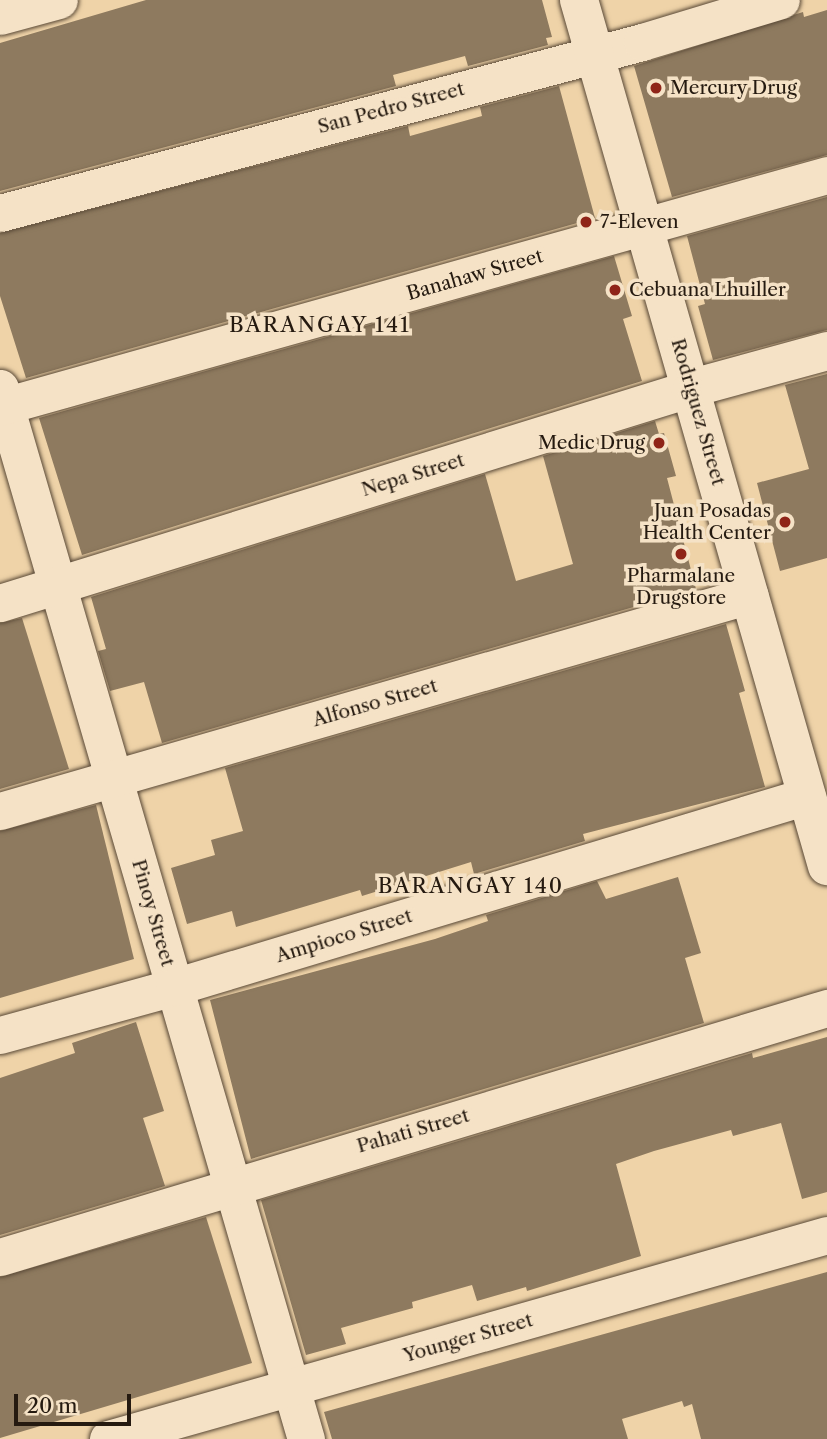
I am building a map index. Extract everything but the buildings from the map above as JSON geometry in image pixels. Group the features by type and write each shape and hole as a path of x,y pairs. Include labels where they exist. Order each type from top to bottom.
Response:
{"street":[{"path":"0,16 59,0"},
{"name":"Rodriguez Street","path":"579,0 827,866"},
{"name":"San Pedro Street","path":"0,213 594,54 781,0"},
{"name":"Banahaw Street","path":"2,400 827,175"},
{"name":"Nepa Street","path":"0,603 692,388 827,351"},
{"name":"Pinoy Street","path":"2,400 306,1439"},
{"name":"Alfonso Street","path":"0,811 750,595"},
{"name":"Ampioco Street","path":"0,1035 174,987 807,796"},
{"name":"Pahati Street","path":"0,1257 232,1184 827,1009"},
{"name":"Younger Street","path":"108,1439 292,1389 827,1235"}],"place":[{"name":"Mercury Drug","path":"656,88"},
{"name":"7-Eleven","path":"586,222"},
{"name":"Cebuana Lhuiller","path":"615,290"},
{"name":"Medic Drug","path":"659,443"},
{"name":"Juan Posadas Health Center","path":"785,522"},
{"name":"Pharmalane Drugstore","path":"681,554"}],"district":[{"name":"BARANGAY 141","path":"320,325"},
{"name":"BARANGAY 140","path":"471,886"}]}
